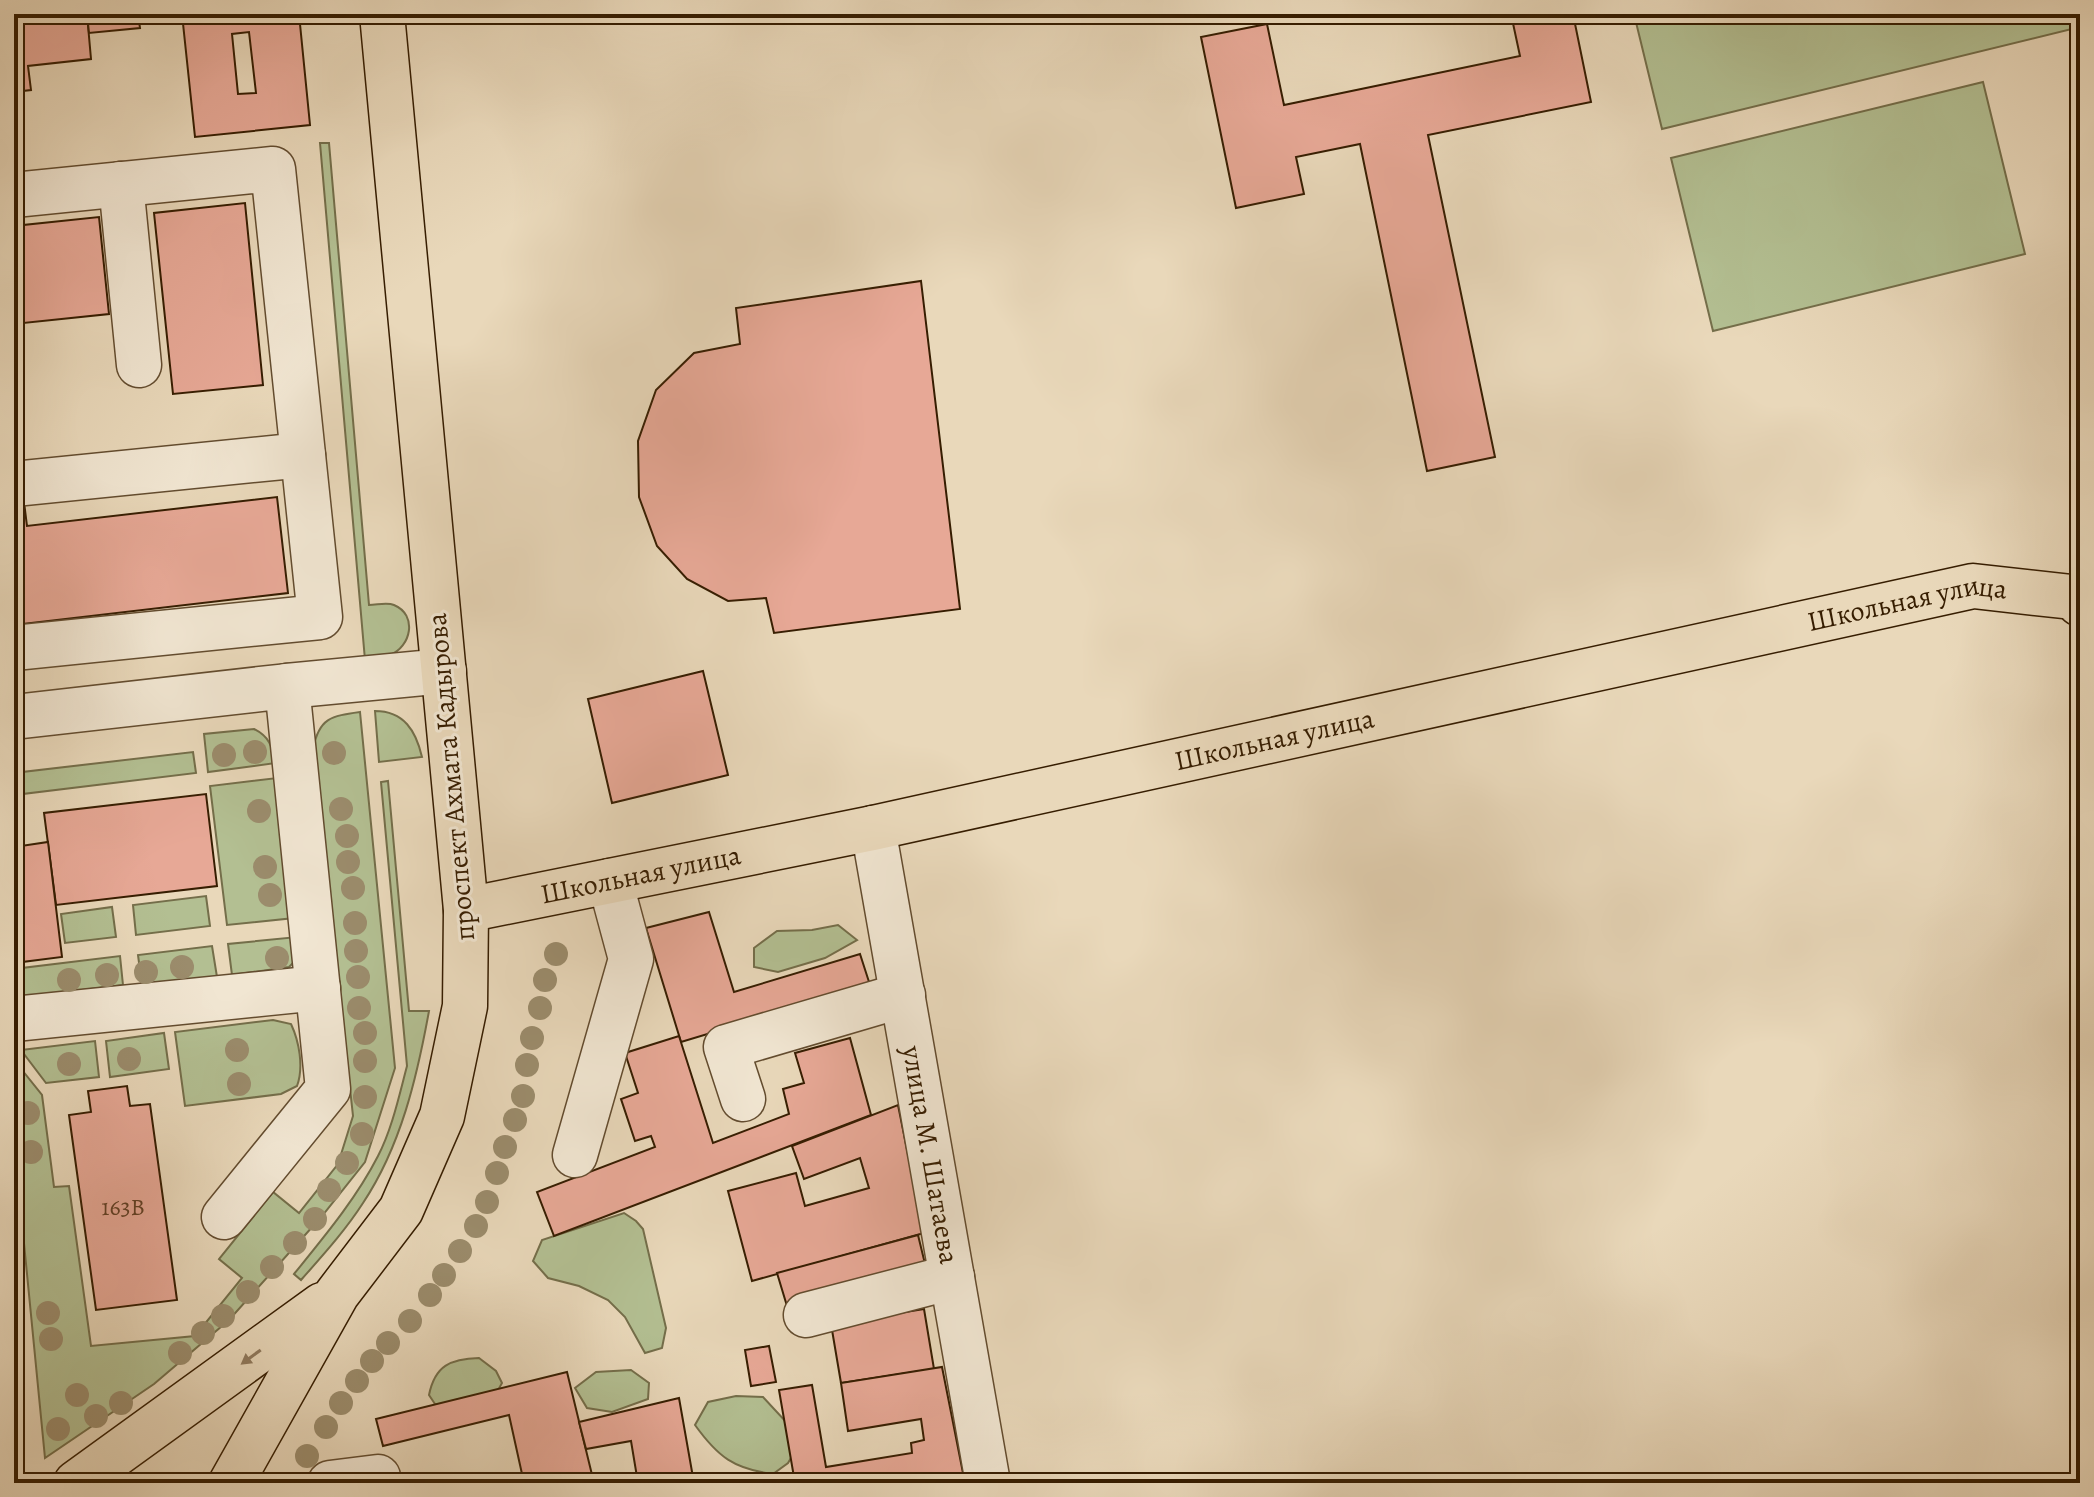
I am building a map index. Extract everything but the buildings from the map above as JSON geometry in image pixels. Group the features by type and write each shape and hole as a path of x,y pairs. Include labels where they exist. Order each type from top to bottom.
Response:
{"main road":[{"name":"проспект Ахмата Кадырова","path":"237,1481 337,1294 401,1210 442,1116 465,1006 466,910 382,14"},
{"name":"Школьная улица","path":"466,910 873,828 1973,586 2072,597 2080,604"},
{"path":"76,1483 337,1294"}],"street":[{"path":"14,195 273,169 320,617 14,648"},
{"path":"121,184 139,365"},
{"path":"14,484 303,455"},
{"path":"14,717 444,671"},
{"path":"224,1217 328,1089 287,686"},
{"name":"улица М. Шатаева","path":"873,828 988,1483"},
{"path":"575,1155 631,959 610,881"},
{"path":"14,1019 318,988"},
{"path":"743,1099 726,1047 903,995"},
{"path":"806,1315 952,1277"},
{"path":"330,1483 378,1477"}],"green space":[{"path":"1634,14 2080,14 2080,27 1662,129"},
{"path":"1983,82 2025,254 1713,331 1671,158"},
{"path":"320,143 329,143 369,605 394,605 402,610 409,623 407,638 397,651 365,660"},
{"path":"375,711 394,715 407,724 422,757 379,762"},
{"path":"360,712 395,1068 365,1162 322,1216 229,1320 154,1384 45,1458 14,1141 14,1060 42,1095 54,1187 69,1186 91,1346 195,1336 242,1278 219,1259 273,1192 299,1213 338,1164 353,1116 313,749 319,731 328,720"},
{"path":"254,729 270,743 276,763 208,772 204,734"},
{"path":"193,752 196,773 14,795 14,773"},
{"path":"277,778 294,918 227,925 210,786"},
{"path":"388,781 409,1011 429,1011 413,1086 388,1158 356,1213 301,1280 294,1274 350,1202 383,1146 407,1066 381,782"},
{"path":"206,896 210,926 136,935 133,905"},
{"path":"112,907 116,937 65,943 61,914"},
{"path":"838,925 857,940 825,958 778,972 754,967 754,948 777,931 812,930"},
{"path":"297,937 295,961 289,967 232,975 228,944"},
{"path":"212,946 217,977 142,986 138,955"},
{"path":"120,956 123,985 15,998 14,969"},
{"path":"273,1020 291,1024 294,1031 300,1063 297,1086 281,1094 185,1106 175,1032"},
{"path":"164,1033 169,1069 110,1077 106,1041"},
{"path":"95,1041 99,1077 46,1083 21,1050"},
{"path":"624,1213 643,1229 666,1328 662,1348 645,1353 625,1317 608,1300 579,1286 548,1278 533,1261 542,1240"},
{"path":"479,1358 496,1371 502,1383 492,1401 437,1407 429,1395 440,1370 452,1362"},
{"path":"631,1370 649,1383 648,1399 612,1412 587,1408 575,1388 596,1372"},
{"path":"736,1396 763,1397 788,1424 795,1451 788,1463 773,1474 748,1469 728,1460 695,1425 708,1402"}]}
